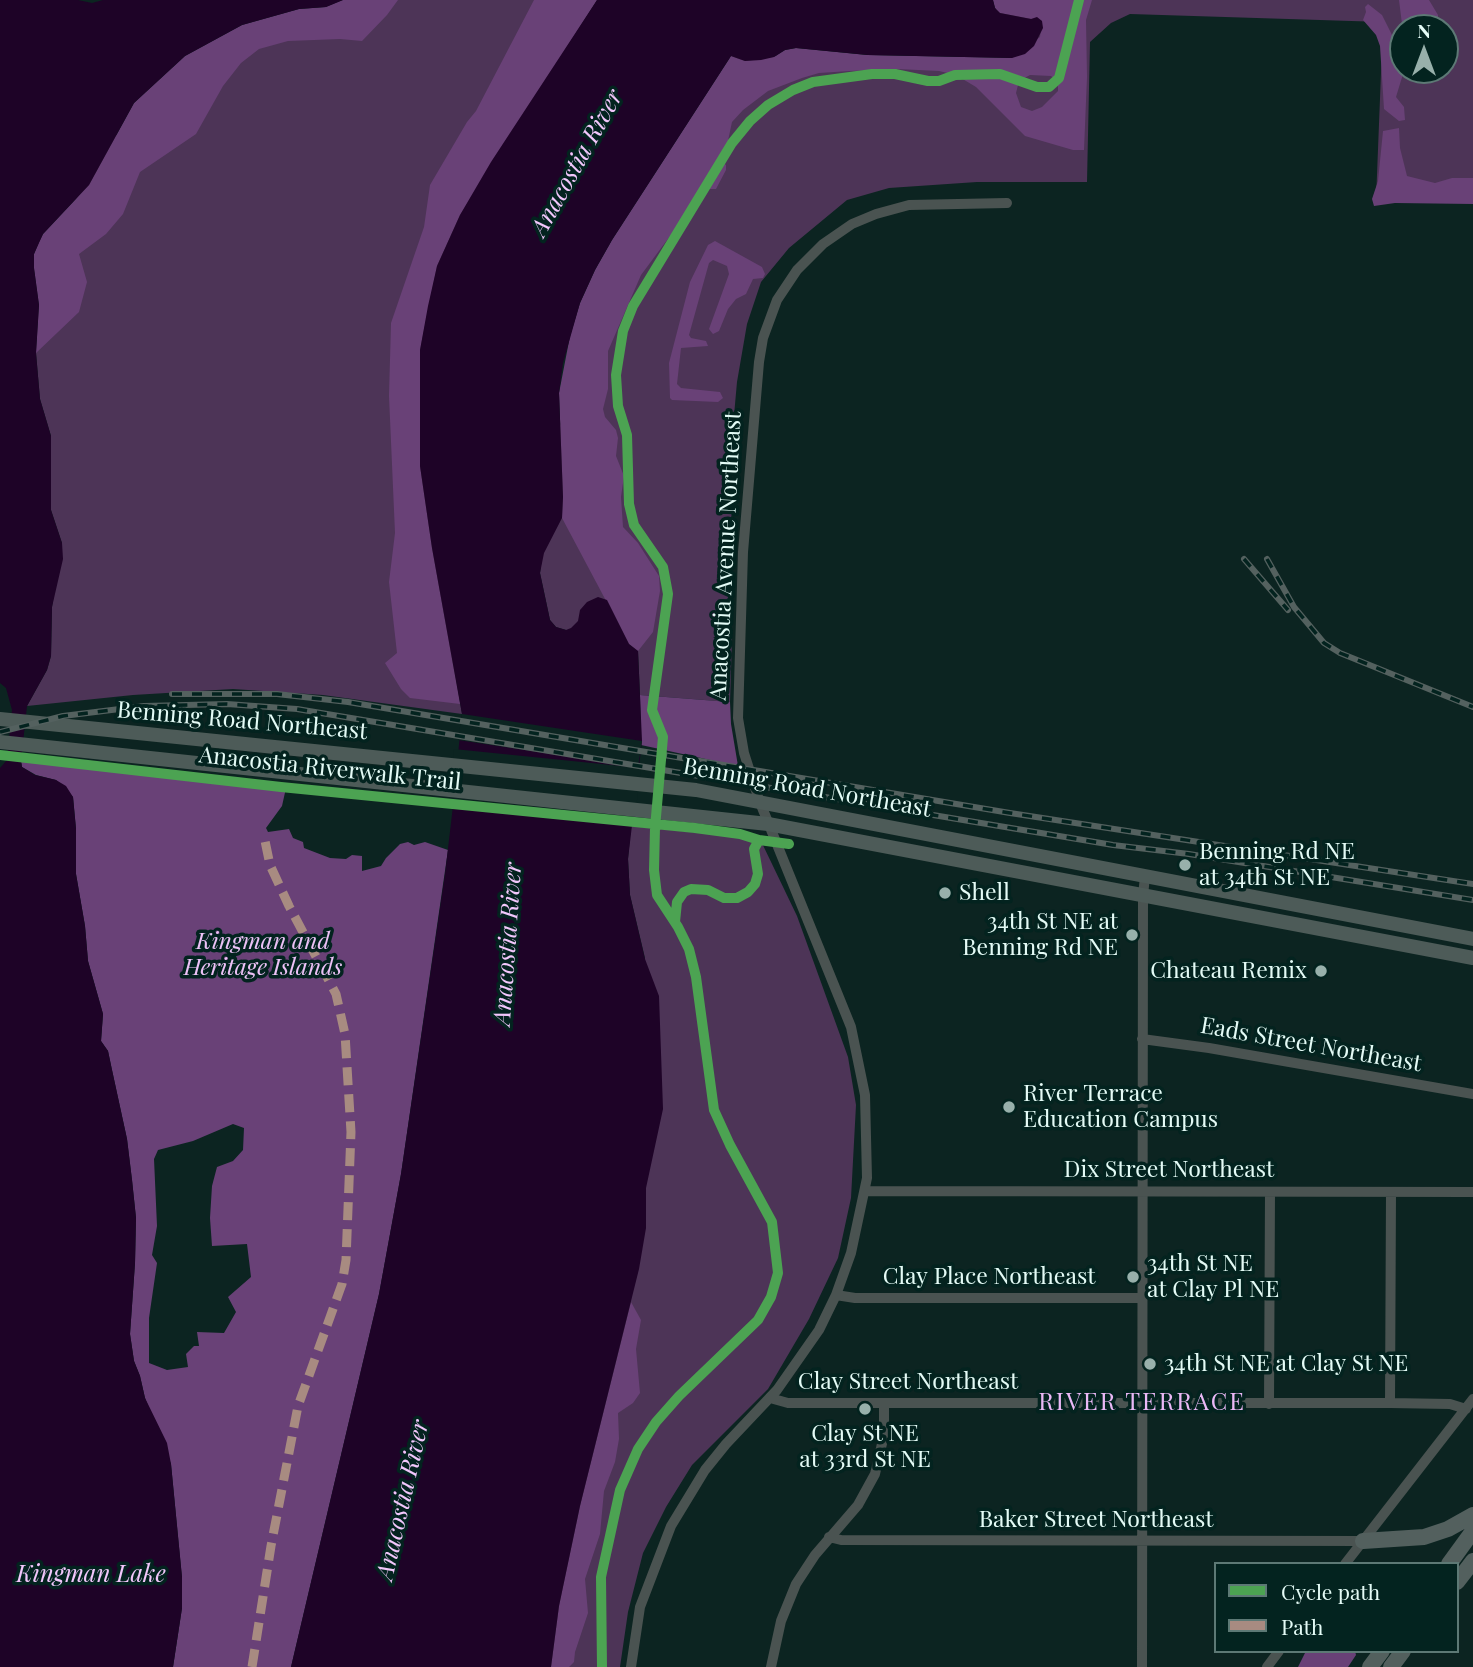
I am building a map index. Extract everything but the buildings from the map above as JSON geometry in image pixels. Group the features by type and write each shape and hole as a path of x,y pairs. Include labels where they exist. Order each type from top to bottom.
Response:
{"highway":[{"path":"1363,1541 1424,1537 1448,1529 1473,1515"},
{"path":"1450,1562 1473,1531"},
{"path":"1459,1579 1473,1561"}],"main road":[{"name":"Benning Road Northeast","path":"0,719 696,790 1473,939"},
{"name":"Benning Road Northeast","path":"0,742 695,814 768,824 1473,958"}],"street":[{"name":"Anacostia Avenue Northeast","path":"631,1667 640,1607 654,1566 675,1519 715,1457 770,1398 810,1344 836,1295 854,1242 865,1191 867,1111 856,1046 841,998 768,824 744,752 738,703 743,552 758,362 771,314 786,285 809,256 830,238 860,221 909,205 1007,203"},
{"path":"1142,1667 1142,1039 1145,876"},
{"name":"Eads Street Northeast","path":"1142,1039 1209,1048 1473,1094"},
{"name":"Dix Street Northeast","path":"865,1191 1473,1192"},
{"path":"1269,1404 1270,1192"},
{"path":"1390,1404 1391,1192"},
{"name":"Clay Place Northeast","path":"836,1295 855,1298 1142,1298"},
{"name":"Clay Street Northeast","path":"770,1398 788,1404 1450,1404 1465,1409"},
{"path":"1347,1562 1473,1399"},
{"path":"771,1667 777,1634 790,1596 808,1564 858,1505 875,1474 884,1435 884,1404"},
{"name":"Baker Street Northeast","path":"829,1537 841,1540 1363,1541"}],"shaded area":[{"path":"343,0 597,0 527,108 446,619 462,714 323,695 233,689 133,695 27,706 47,670 51,656 52,607 62,543 51,510 51,436 40,399 36,353 39,305 34,268 115,136 326,7"},
{"path":"993,0 1473,0 1473,201 1376,200 1383,22 1130,14 1111,23 1090,42 1087,182 977,182 889,188 847,200 789,248 761,282 747,324 737,382 731,449 732,624 713,638 732,638 730,702 640,695 638,651 556,627 550,620 540,573 559,428 731,56 1012,58"},
{"path":"631,826 760,839 797,916 848,1057 856,1105 851,1198 838,1258 809,1319 768,1389 692,1465 666,1507 643,1553 628,1612 620,1667 436,1667 645,958 630,895 628,859"}],"green space":[{"path":"343,0 398,0 362,41 288,41 259,49 241,63 223,86 196,134 140,172 123,214 106,234 79,254 87,282 79,312 36,353 39,305 34,254 43,234 89,185 134,103 185,56 242,25 299,9 326,7"},
{"path":"534,0 597,0 460,215 437,266 420,350 420,466 460,704 410,698 385,663 397,653 389,582 395,533 389,396 391,323 424,227 430,185 476,111"},
{"path":"993,0 1092,0 1086,20 1084,150 1073,150 1025,136 976,87 956,75 939,71 897,69 819,73 768,91 732,122 721,161 726,165 726,170 716,189 705,189 641,275 608,351 608,389 603,409 618,438 616,456 624,476 621,497 623,527 638,543 659,576 660,591 653,632 638,651 629,644 562,518 559,393 570,336 580,303 595,270 731,56 745,61 774,57 785,50 796,48 867,55 1012,58 1040,37 1042,21 1000,13","holes":["1030,75 1051,76 1058,82 1058,91 1042,107 1032,111 1021,107 1016,93 1019,81"]},
{"path":"1399,0 1429,0 1437,14 1401,14"},
{"path":"1368,4 1382,15 1389,29 1389,84 1400,84 1396,97 1404,107 1405,120 1399,121 1384,109 1380,46 1376,35 1363,20"},
{"path":"1399,128 1400,148 1407,176 1435,183 1452,178 1473,178 1473,204 1395,203 1374,206 1372,199 1378,181 1383,131"},
{"path":"715,241 762,267 765,274 763,278 753,279 746,294 736,299 728,309 719,331 713,334 709,329 729,274 727,266 713,260 709,263 689,335 691,338 706,341 708,346 681,348 677,384 681,388 720,392 723,398 718,402 672,400 669,363 690,282 708,245"},
{"path":"640,695 730,702 738,766 641,745"},
{"name":"Kingman and Heritage Islands","path":"21,761 286,788 282,806 266,828 268,832 289,829 293,838 303,842 304,848 330,858 362,856 362,871 381,866 400,844 408,842 414,845 425,842 448,850 401,1174 379,1294 291,1667 173,1667 182,1608 182,1578 171,1464 145,1398 134,1361 130,1334 136,1218 132,1180 127,1139 108,1051 101,1041 103,1014 88,961 76,874 73,797 56,780 36,775 22,767","holes":["233,1124 244,1128 243,1150 233,1161 217,1167 212,1186 210,1218 212,1246 247,1244 251,1277 228,1297 236,1312 224,1333 197,1332 199,1346 194,1346 186,1354 188,1367 167,1370 149,1363 149,1318 157,1263 152,1255 157,1226 154,1159 158,1150 193,1141"]},
{"path":"631,1302 641,1320 636,1349 640,1393 633,1403 618,1413 619,1439 615,1462 604,1491 600,1534 585,1579 588,1613 574,1662 569,1667 551,1667 559,1606 580,1506"},
{"path":"1305,1653 1356,1655 1348,1667 1298,1667"}],"water":[{"name":"Kingman Lake","path":"0,0 78,0 92,3 103,0 343,0 326,7 299,9 242,25 185,56 134,103 89,185 43,234 34,254 39,305 36,353 40,399 51,436 51,510 62,543 63,559 52,607 51,656 47,670 27,706 21,761 22,767 35,775 56,780 66,786 73,797 76,874 88,961 103,1014 101,1041 108,1051 127,1139 132,1180 136,1218 130,1334 134,1361 145,1398 167,1443 171,1464 182,1577 182,1608 173,1667 0,1667 0,768 7,760 12,710 6,688 0,683"},
{"name":"Anacostia River","path":"597,0 993,0 1000,13 1031,19 1037,17 1042,21 1043,28 1034,46 1025,54 1012,58 868,55 796,48 761,60 745,61 731,56 595,270 580,303 563,363 559,393 562,518 544,553 540,573 550,620 556,627 566,630 571,628 578,621 580,610 587,602 598,597 607,600 629,644 638,651 642,741 628,859 630,895 645,959 659,996 663,1109 646,1188 646,1228 639,1269 580,1506 559,1606 551,1667 291,1667 379,1294 401,1174 453,806 462,714 420,466 420,350 428,306 437,266 460,215 491,162"}],"pier":[{"path":"462,714 642,741 638,767 458,740"},
{"path":"454,749 641,768 634,824 449,805"}],"railway":[{"path":"1244,559 1288,610"},
{"path":"1267,559 1294,607 1324,643 1340,653 1473,707"},
{"path":"172,694 277,694 348,702 1010,813 1473,884"},
{"path":"0,732 63,716 144,706 227,704 297,709 1113,845 1189,854 1473,900"}],"marked path":[{"path":"252,1667 271,1546 298,1406 342,1284 346,1260 351,1132 345,1034 336,994 270,865 264,836"}],"cycle path":[{"path":"602,1667 601,1577 620,1490 638,1449 656,1422 679,1396 758,1320 771,1297 778,1273 772,1222 714,1110 696,977 689,949 657,895 654,870 655,828 663,737 652,710 668,594 663,567 634,525 629,504 627,435 618,406 616,375 623,331 633,306 732,143 768,105 813,82 872,74 895,74 928,81 939,81 955,75 1000,74 1037,87 1049,87 1059,78 1079,0"},
{"name":"Anacostia Riverwalk Trail","path":"0,755 281,787 695,828 740,834 759,840"},
{"path":"675,922 677,902 684,892 691,889 708,890 724,898 737,898 748,892 755,884 758,874 754,849 759,840 789,844"}],"place":[{"name":"Benning Rd NE at 34th St NE","path":"1185,865"},
{"name":"Shell","path":"945,893"},
{"name":"34th St NE at Benning Rd NE","path":"1132,935"},
{"name":"Chateau Remix","path":"1321,971"},
{"name":"River Terrace Education Campus","path":"1009,1107"},
{"name":"34th St NE at Clay Pl NE","path":"1133,1277"},
{"name":"34th St NE at Clay St NE","path":"1150,1364"},
{"name":"Clay St NE at 33rd St NE","path":"865,1409"}],"district":[{"name":"RIVER TERRACE","path":"1142,1403"}]}
